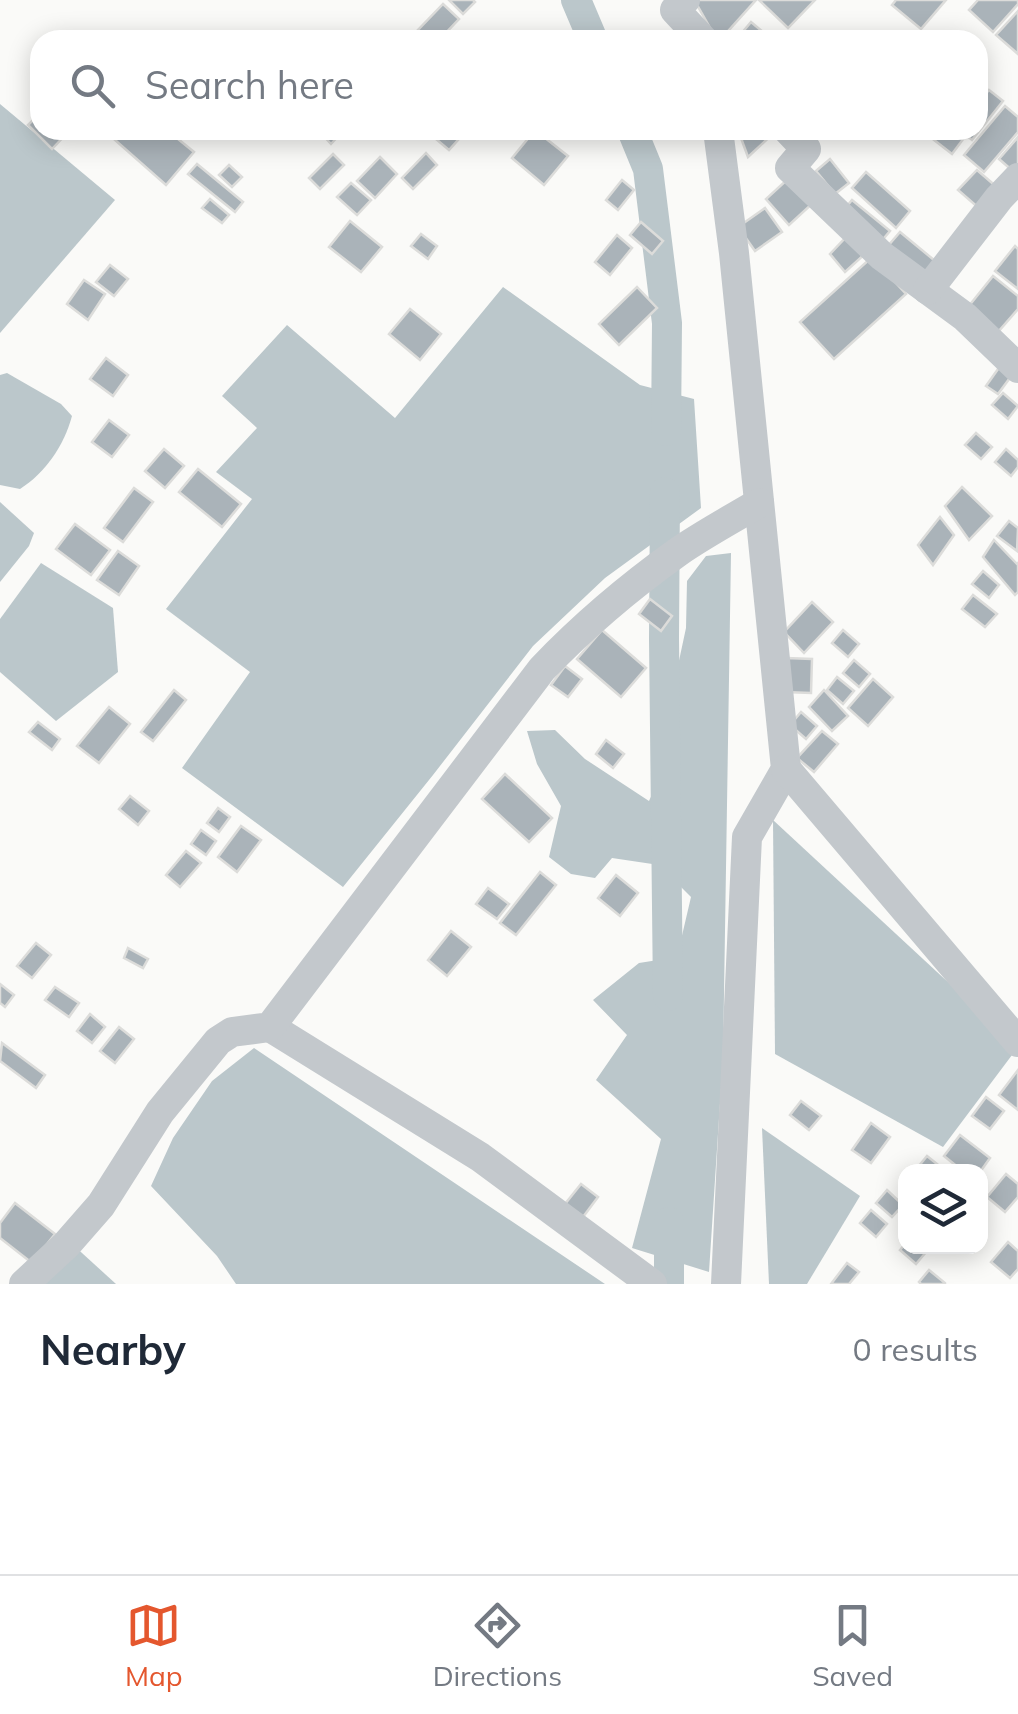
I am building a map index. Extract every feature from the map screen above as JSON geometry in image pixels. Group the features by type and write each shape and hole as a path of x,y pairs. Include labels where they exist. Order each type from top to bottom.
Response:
{"street":[{"path":"676,3 684,30"},
{"path":"676,3 696,30"},
{"path":"719,140 786,769 1018,1042"},
{"path":"797,140 806,149 790,168 882,256 965,317 1018,368"},
{"path":"928,290 1018,178"},
{"path":"270,1028 542,669 583,626 619,597 681,550 758,503"},
{"path":"726,1284 747,837 786,769"},
{"path":"24,1284 101,1205 160,1112 218,1041 232,1032 270,1028 480,1157 652,1284"}],"shaded area":[{"path":"0,104 30,129 30,140 43,140 115,200 0,333"},
{"path":"503,287 640,385 694,399 701,508 605,578 533,646 343,887 182,768 250,672 166,609 252,499 216,472 257,428 222,396 287,325 395,418"},
{"path":"7,373 61,404 72,416 52,458 20,489 0,485 0,375"},
{"path":"0,502 34,533 29,546 0,582"},
{"path":"731,553 723,1057 709,1272 632,1248 661,1139 596,1080 627,1035 593,1000 639,963 677,957 691,897 659,865 612,858 595,878 571,874 549,857 561,806 537,764 527,731 555,730 585,759 649,801 668,759 674,684 686,628 687,581 706,556"},
{"path":"41,563 113,608 118,672 56,721 0,672 0,619"},
{"path":"773,820 1018,1047 943,1147 775,1054"},
{"path":"254,1048 605,1284 236,1284 217,1256 151,1186 173,1138 212,1081"},
{"path":"762,1128 860,1196 807,1284 769,1284"},
{"path":"71,1243 116,1284 35,1284"}],"building":[{"path":"449,0 473,0 475,2 463,14"},
{"path":"756,0 729,30 711,30 696,3"},
{"path":"759,0 815,0 788,28"},
{"path":"896,0 946,0 921,29 892,5"},
{"path":"978,0 1018,0 1018,4 993,32 969,10"},
{"path":"443,4 459,19 449,30 418,30"},
{"path":"1018,11 1018,54 996,35"},
{"path":"751,22 761,30 744,30"},
{"path":"988,91 1003,101 988,120"},
{"path":"1005,106 1018,117 1018,132 984,172 964,155 977,140 988,140 988,126"},
{"path":"1018,137 1018,168 1014,172 999,159"},
{"path":"43,140 61,140 52,149"},
{"path":"115,140 179,140 194,152 166,185"},
{"path":"437,140 458,140 449,150"},
{"path":"527,140 548,140 568,156 544,185 512,158"},
{"path":"742,140 766,140 748,157"},
{"path":"934,140 962,140 952,154"},
{"path":"426,153 437,165 413,189 402,178"},
{"path":"333,154 344,165 320,189 309,178"},
{"path":"380,157 397,174 375,198 357,181"},
{"path":"830,159 849,183 835,194 816,171"},
{"path":"197,164 243,202 235,212 188,174"},
{"path":"229,165 242,177 232,187 219,175"},
{"path":"977,170 999,189 981,210 958,190"},
{"path":"866,172 910,211 896,228 852,188"},
{"path":"790,177 813,203 789,225 766,199"},
{"path":"622,180 634,190 618,210 606,200"},
{"path":"351,183 371,200 357,215 337,197"},
{"path":"210,199 229,215 222,223 202,208"},
{"path":"852,200 890,231 879,244 841,213"},
{"path":"765,208 782,232 755,251 738,227"},
{"path":"350,221 382,247 361,272 329,247"},
{"path":"641,222 663,241 652,254 630,235"},
{"path":"900,232 940,265 928,280 887,247"},
{"path":"421,234 437,246 428,259 411,246"},
{"path":"849,234 867,252 845,272 830,254"},
{"path":"617,235 632,248 610,275 595,262"},
{"path":"1015,246 1018,249 1018,289 995,271"},
{"path":"872,257 906,294 834,359 800,322"},
{"path":"110,265 128,279 114,296 96,282"},
{"path":"993,276 1018,296 1018,309 998,332 968,307"},
{"path":"84,280 105,294 88,320 67,304"},
{"path":"637,287 657,308 619,345 599,324"},
{"path":"410,309 441,334 420,360 389,334"},
{"path":"106,358 128,375 113,396 90,379"},
{"path":"1003,362 1015,371 998,394 986,386"},
{"path":"1003,393 1018,406 1008,419 992,405"},
{"path":"109,420 129,435 112,457 92,442"},
{"path":"976,433 992,447 981,459 965,445"},
{"path":"164,449 184,466 165,488 145,471"},
{"path":"1006,449 1018,460 1011,476 995,462"},
{"path":"198,469 241,504 222,527 179,492"},
{"path":"962,487 992,516 969,540 945,506"},
{"path":"134,488 153,502 123,542 104,528"},
{"path":"940,517 954,535 933,565 918,545"},
{"path":"1009,521 1018,528 1017,551 997,536"},
{"path":"75,524 110,550 91,575 56,549"},
{"path":"994,540 1018,563 1015,595 983,557"},
{"path":"118,551 139,566 119,595 97,580"},
{"path":"983,571 999,585 989,598 972,584"},
{"path":"973,595 997,614 985,627 962,609"},
{"path":"650,599 672,616 661,631 639,614"},
{"path":"812,602 833,622 804,653 784,632"},
{"path":"602,630 646,668 621,697 577,659"},
{"path":"843,630 859,644 848,657 832,643"},
{"path":"786,658 812,659 811,693 784,692"},
{"path":"854,660 870,674 859,687 843,673"},
{"path":"565,666 582,679 568,697 551,685"},
{"path":"837,677 854,691 843,704 827,690"},
{"path":"873,679 893,697 868,726 848,708"},
{"path":"174,690 186,700 153,741 141,732"},
{"path":"824,690 848,716 832,731 809,707"},
{"path":"109,707 130,724 99,763 77,746"},
{"path":"801,712 817,726 806,739 790,725"},
{"path":"38,722 60,739 52,750 29,732"},
{"path":"822,731 838,744 814,772 797,758"},
{"path":"606,740 624,754 613,768 596,754"},
{"path":"505,774 552,818 529,842 482,799"},
{"path":"130,796 149,811 138,825 119,809"},
{"path":"218,808 230,817 219,832 207,823"},
{"path":"241,826 261,840 237,872 218,857"},
{"path":"201,830 216,841 206,855 191,844"},
{"path":"186,851 201,863 180,887 166,875"},
{"path":"540,872 556,885 516,935 500,923"},
{"path":"616,875 638,893 620,916 598,898"},
{"path":"488,888 509,904 497,919 476,904"},
{"path":"451,931 471,947 447,976 428,960"},
{"path":"36,943 51,955 32,978 17,966"},
{"path":"128,948 148,959 143,968 124,958"},
{"path":"0,984 14,995 5,1007 0,1003"},
{"path":"55,987 79,1003 69,1017 45,1000"},
{"path":"90,1014 105,1027 92,1043 77,1031"},
{"path":"119,1027 134,1039 115,1063 100,1051"},
{"path":"2,1043 45,1075 36,1088 0,1061"},
{"path":"1018,1070 1018,1110 999,1095"},
{"path":"986,1097 1004,1111 990,1129 972,1116"},
{"path":"801,1101 821,1116 809,1130 790,1115"},
{"path":"871,1123 890,1137 871,1163 852,1150"},
{"path":"960,1135 990,1158 986,1164 954,1164 944,1156"},
{"path":"927,1156 937,1164 920,1164"},
{"path":"1006,1174 1018,1184 1018,1197 1005,1212 988,1196"},
{"path":"581,1184 598,1197 583,1217 565,1204"},
{"path":"887,1190 898,1200 898,1210 892,1217 876,1203"},
{"path":"15,1203 55,1234 32,1263 0,1238 0,1223"},
{"path":"871,1210 887,1224 876,1237 860,1223"},
{"path":"1008,1242 1018,1251 1018,1269 1010,1278 991,1262"},
{"path":"905,1254 924,1254 916,1264"},
{"path":"847,1263 859,1272 849,1284 831,1284"},
{"path":"929,1270 945,1283 945,1284 921,1284"}],"waterway":[{"path":"576,0 589,30"},
{"path":"636,140 648,169 667,323 666,431"},
{"path":"665,492 668,996"},
{"path":"669,1222 669,1284"}]}
